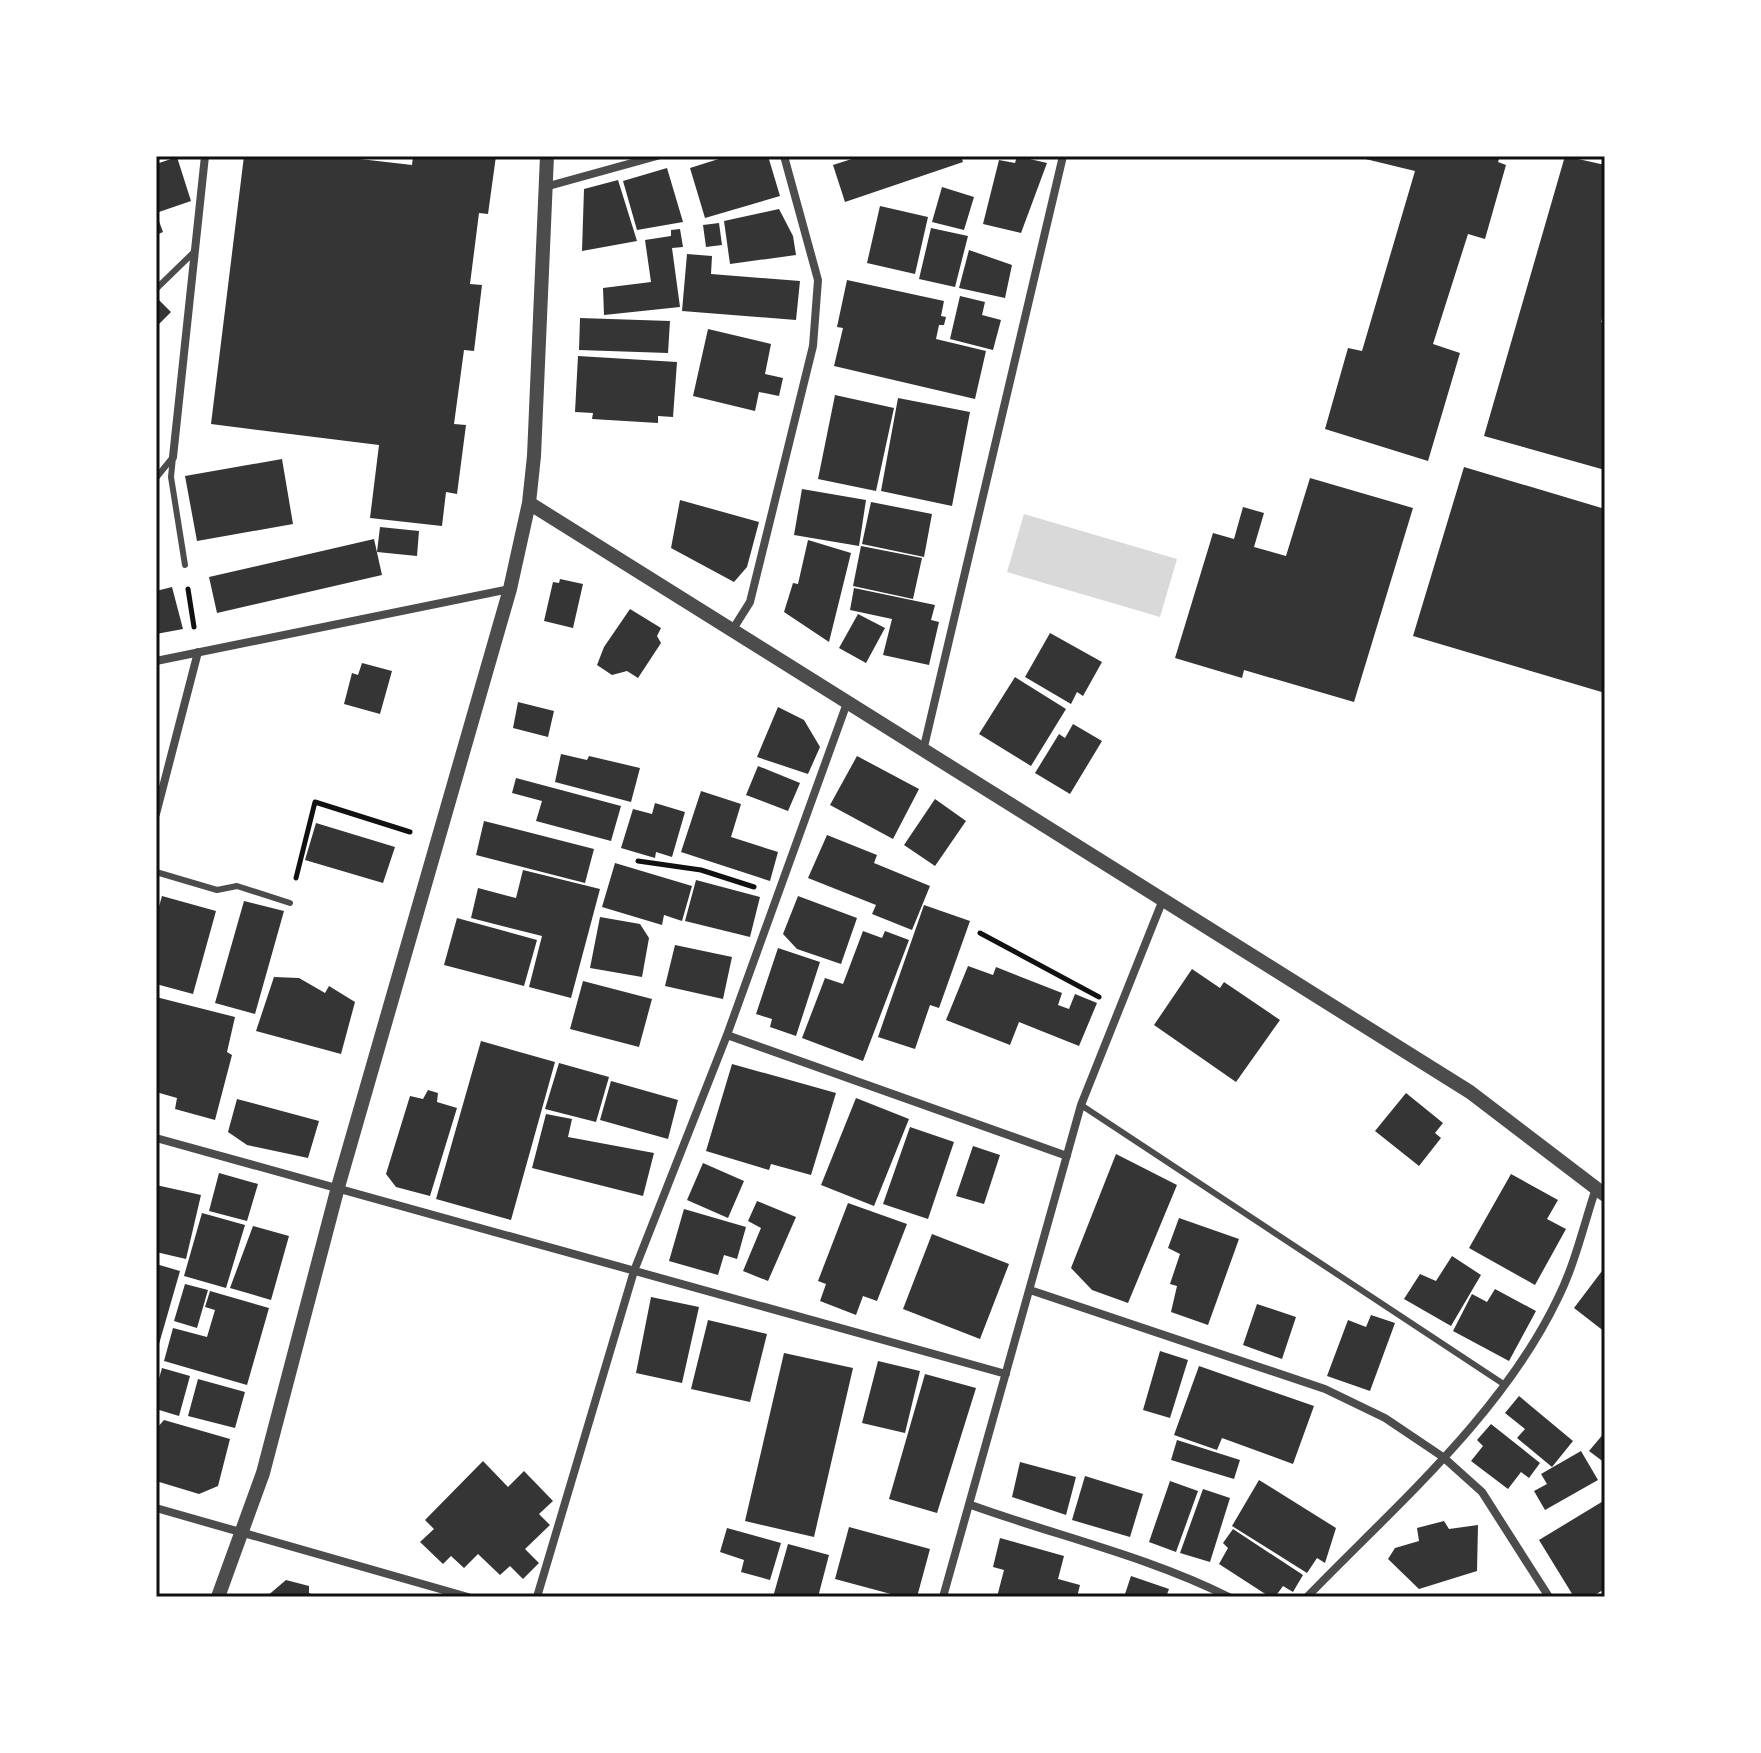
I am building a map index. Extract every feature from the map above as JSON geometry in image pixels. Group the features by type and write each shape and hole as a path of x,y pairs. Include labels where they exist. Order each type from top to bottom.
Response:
{"street":[{"path":"173,457 205,156"},
{"path":"218,1597 263,1473 338,1187 510,589 529,503 547,156"},
{"path":"545,187 657,156"},
{"path":"733,629 750,602 813,346 818,280 784,156"},
{"path":"923,751 1063,156"},
{"path":"529,503 1470,1092 1600,1191 1559,1297 1505,1385 1443,1457 1307,1597"},
{"path":"156,661 510,589"},
{"path":"156,814 198,652"},
{"path":"537,1597 634,1271 727,1035 847,703"},
{"path":"943,1597 1081,1105 1162,902"},
{"path":"727,1035 1067,1156"},
{"path":"156,1138 1006,1374"},
{"path":"1030,1290 1325,1389 1385,1418 1443,1457 1482,1492 1549,1597"},
{"path":"971,1505 1053,1535 1135,1556 1229,1597"},
{"path":"156,1508 468,1597"}],"lane":[{"path":"156,289 195,251"},
{"path":"156,478 173,457"},
{"path":"173,457 171,477 185,565"},
{"path":"156,872 217,890 237,886 290,903"},
{"path":"1081,1105 1505,1385"}],"path":[{"path":"185,565 198,652"},
{"path":"290,903 315,802 438,840"},
{"path":"638,861 701,870 778,895"},
{"path":"980,933 1118,1007"}],"shaded area":[{"path":"1024,514 1177,559 1160,617 1007,572"}],"building":[{"path":"244,156 334,156 412,165 413,156 496,156 488,214 479,213 470,284 482,285 474,351 464,350 454,424 466,425 457,494 446,492 442,526 370,518 379,445 211,424"},
{"path":"728,156 768,156 780,196 705,218 690,168"},
{"path":"861,156 961,156 963,162 845,202 833,165"},
{"path":"1017,156 1047,163 1021,233 983,224 999,160 1015,163"},
{"path":"1353,156 1500,156 1498,162 1506,165 1485,239 1468,234 1433,344 1460,353 1428,461 1325,429 1348,348 1362,351 1415,171"},
{"path":"1565,156 1605,165 1605,309 1601,322 1605,323 1605,470 1484,436"},
{"path":"177,157 191,201 156,213 156,164"},
{"path":"667,168 683,222 637,230 623,181"},
{"path":"618,180 637,241 582,251 584,189"},
{"path":"942,187 974,197 964,230 932,222"},
{"path":"880,206 928,217 915,274 867,263"},
{"path":"779,209 793,236 796,255 730,264 724,221"},
{"path":"156,213 163,232 156,235"},
{"path":"719,223 722,245 706,247 703,225"},
{"path":"931,228 968,236 955,287 919,279"},
{"path":"680,229 683,247 672,248 680,307 604,315 603,288 651,282 645,240 671,236 671,230"},
{"path":"969,250 1012,265 1005,298 959,288"},
{"path":"687,254 712,256 711,274 800,281 796,320 682,311"},
{"path":"847,280 944,301 941,316 946,317 944,325 939,325 936,339 986,351 975,399 834,366 843,328 837,327"},
{"path":"960,296 985,302 982,315 1001,320 993,350 950,339"},
{"path":"156,297 171,312 156,327"},
{"path":"580,318 670,321 668,353 579,350"},
{"path":"708,329 771,344 765,374 783,378 779,396 759,392 755,411 693,396"},
{"path":"578,356 677,362 673,417 658,416 658,423 592,419 593,413 575,412"},
{"path":"835,395 894,408 876,491 818,479"},
{"path":"898,398 970,412 952,506 881,491"},
{"path":"282,459 293,524 197,541 185,476"},
{"path":"1464,467 1605,509 1605,693 1413,636"},
{"path":"1310,478 1413,508 1354,702 1244,670 1242,678 1175,658 1213,533 1234,539 1243,507 1264,513 1254,547 1286,556"},
{"path":"802,489 866,500 859,546 794,535"},
{"path":"680,500 759,522 747,567 734,582 671,548"},
{"path":"871,502 932,514 924,557 862,544"},
{"path":"380,527 419,531 417,556 377,552"},
{"path":"374,539 382,575 217,613 209,577"},
{"path":"808,540 851,553 829,642 784,612 793,583 798,584"},
{"path":"861,546 922,558 913,599 853,586"},
{"path":"560,579 583,584 573,628 544,621 553,582 559,583"},
{"path":"172,587 183,629 156,634 156,591"},
{"path":"854,588 935,605 931,620 939,622 929,665 883,655 892,619 850,610"},
{"path":"630,609 661,628 657,636 661,643 638,678 627,671 612,675 597,665 604,647"},
{"path":"858,614 885,628 866,663 839,648"},
{"path":"1050,633 1102,662 1083,696 1077,692 1071,704 1025,677"},
{"path":"362,663 392,671 380,714 344,704 352,673 358,675"},
{"path":"1015,677 1066,709 1031,766 979,734"},
{"path":"518,702 554,711 548,737 513,728"},
{"path":"778,707 804,720 820,747 808,774 757,757"},
{"path":"1073,724 1102,741 1070,794 1035,773 1059,734 1065,738"},
{"path":"561,754 587,760 589,756 640,768 631,802 555,782"},
{"path":"857,756 919,789 893,839 830,805"},
{"path":"758,766 800,783 788,811 746,795"},
{"path":"516,778 621,806 611,841 536,821 542,801 512,793"},
{"path":"701,791 741,804 731,837 778,852 770,881 681,852"},
{"path":"935,799 966,821 935,866 904,845"},
{"path":"655,803 685,812 672,857 656,852 655,858 621,848 633,809 652,814"},
{"path":"484,821 594,849 585,883 476,855"},
{"path":"316,823 395,847 383,883 305,860"},
{"path":"827,835 877,855 874,863 930,886 912,930 872,914 876,905 808,878"},
{"path":"615,863 692,886 682,921 664,915 662,925 602,907"},
{"path":"523,870 600,889 571,998 529,987 542,936 471,918 478,888 516,898"},
{"path":"696,880 760,897 750,937 685,921"},
{"path":"162,896 216,911 193,994 156,984 156,917"},
{"path":"798,896 857,918 841,964 797,949 783,934"},
{"path":"244,901 284,911 255,1014 215,1003"},
{"path":"924,905 970,921 939,1008 930,1005 915,1049 878,1037"},
{"path":"600,917 640,924 649,938 642,977 590,968"},
{"path":"457,918 537,940 524,986 444,965"},
{"path":"863,931 882,938 885,931 909,940 863,1061 802,1038 825,978 843,984"},
{"path":"675,945 732,957 723,999 665,986"},
{"path":"778,948 820,962 796,1036 770,1027 772,1019 756,1014"},
{"path":"968,966 993,975 996,967 1062,993 1058,1005 1069,1009 1075,994 1097,1003 1079,1046 1019,1022 1010,1045 946,1020"},
{"path":"1192,969 1220,988 1224,982 1280,1020 1236,1082 1154,1025"},
{"path":"274,977 299,978 325,993 329,986 355,1002 341,1054 256,1031"},
{"path":"583,981 652,999 639,1047 570,1029"},
{"path":"156,997 235,1017 227,1052 232,1055 215,1120 175,1109 177,1098 156,1092"},
{"path":"481,1041 555,1062 511,1220 436,1199"},
{"path":"559,1063 609,1077 596,1122 545,1109"},
{"path":"732,1064 836,1093 811,1175 771,1164 769,1170 706,1151"},
{"path":"611,1081 678,1100 668,1139 600,1120"},
{"path":"428,1090 438,1093 437,1102 457,1108 430,1196 396,1187 386,1174 410,1096 423,1099"},
{"path":"1406,1093 1443,1123 1435,1133 1441,1138 1419,1166 1375,1131"},
{"path":"856,1098 909,1119 874,1206 821,1185"},
{"path":"237,1099 319,1121 308,1158 247,1145 228,1132"},
{"path":"546,1114 572,1119 568,1137 654,1153 643,1196 532,1168"},
{"path":"910,1127 954,1142 928,1219 883,1204"},
{"path":"973,1146 1000,1155 984,1204 956,1196"},
{"path":"1116,1154 1177,1185 1128,1303 1092,1290 1071,1268"},
{"path":"703,1163 744,1181 728,1218 687,1200"},
{"path":"219,1173 258,1184 247,1221 209,1211"},
{"path":"1511,1174 1558,1200 1547,1219 1566,1229 1535,1285 1469,1248"},
{"path":"156,1185 201,1195 186,1259 156,1252"},
{"path":"757,1201 796,1217 768,1281 743,1271 761,1228 748,1221"},
{"path":"848,1203 907,1224 877,1301 863,1296 856,1315 820,1301 826,1284 818,1281"},
{"path":"684,1209 746,1227 737,1259 724,1255 718,1275 669,1261"},
{"path":"202,1213 245,1225 226,1288 184,1276"},
{"path":"1179,1218 1239,1239 1208,1325 1171,1312 1177,1286 1170,1284 1180,1254 1168,1248"},
{"path":"253,1226 289,1236 271,1300 230,1288"},
{"path":"932,1234 1009,1264 980,1339 903,1309"},
{"path":"1452,1256 1481,1275 1451,1326 1404,1299 1420,1274 1436,1281"},
{"path":"156,1264 180,1271 157,1351 156,1350"},
{"path":"1605,1267 1605,1332 1574,1308"},
{"path":"185,1284 208,1290 197,1328 174,1321"},
{"path":"1495,1289 1536,1311 1509,1361 1453,1331 1472,1294 1487,1302"},
{"path":"210,1291 269,1308 247,1385 164,1361 173,1328 207,1337 215,1310 205,1307"},
{"path":"651,1297 699,1307 682,1383 636,1373"},
{"path":"1257,1304 1296,1317 1282,1359 1243,1345"},
{"path":"1371,1315 1395,1323 1370,1391 1327,1376 1348,1320 1366,1327"},
{"path":"708,1320 767,1334 750,1402 691,1389"},
{"path":"1160,1351 1188,1360 1170,1418 1143,1410"},
{"path":"784,1353 853,1368 814,1537 745,1521"},
{"path":"878,1361 920,1371 905,1433 862,1423"},
{"path":"1199,1366 1314,1406 1293,1464 1222,1438 1217,1450 1174,1435"},
{"path":"162,1368 190,1376 179,1416 156,1409 156,1389"},
{"path":"925,1374 976,1388 937,1513 889,1499"},
{"path":"198,1379 245,1392 235,1428 188,1416"},
{"path":"1519,1396 1573,1441 1552,1467 1517,1438 1525,1429 1505,1413"},
{"path":"164,1420 230,1439 218,1486 199,1494 156,1481 156,1429"},
{"path":"1491,1424 1540,1463 1529,1478 1521,1472 1508,1489 1471,1461 1483,1446 1477,1440"},
{"path":"1605,1432 1605,1463 1589,1451"},
{"path":"1177,1440 1240,1460 1234,1479 1171,1460"},
{"path":"1581,1451 1598,1480 1545,1510 1534,1491 1547,1484 1541,1474"},
{"path":"483,1461 508,1487 524,1471 553,1501 539,1514 550,1525 525,1549 539,1563 523,1579 510,1566 500,1575 478,1554 464,1568 451,1556 443,1564 420,1542 434,1529 425,1520"},
{"path":"1020,1462 1076,1477 1066,1515 1012,1497"},
{"path":"1085,1476 1143,1494 1130,1537 1072,1520"},
{"path":"1259,1480 1336,1528 1325,1563 1317,1558 1307,1573 1232,1526"},
{"path":"1170,1481 1198,1491 1176,1552 1149,1542"},
{"path":"1203,1489 1230,1498 1210,1562 1180,1553"},
{"path":"1605,1500 1605,1589 1591,1597 1574,1597 1539,1540"},
{"path":"1444,1521 1449,1529 1478,1525 1477,1571 1419,1589 1388,1559 1395,1548 1419,1541 1417,1528"},
{"path":"849,1527 930,1549 917,1597 902,1597 835,1579"},
{"path":"727,1528 781,1543 770,1580 741,1572 744,1560 720,1552"},
{"path":"1233,1529 1303,1575 1293,1592 1283,1586 1275,1597 1270,1597 1219,1564 1228,1548 1223,1543"},
{"path":"1000,1538 1064,1556 1058,1579 1080,1585 1077,1597 997,1597 1004,1570 993,1567"},
{"path":"788,1544 829,1555 818,1597 773,1597"},
{"path":"1131,1576 1169,1589 1166,1597 1124,1597"},
{"path":"286,1580 309,1586 309,1593 319,1597 266,1597"}]}
